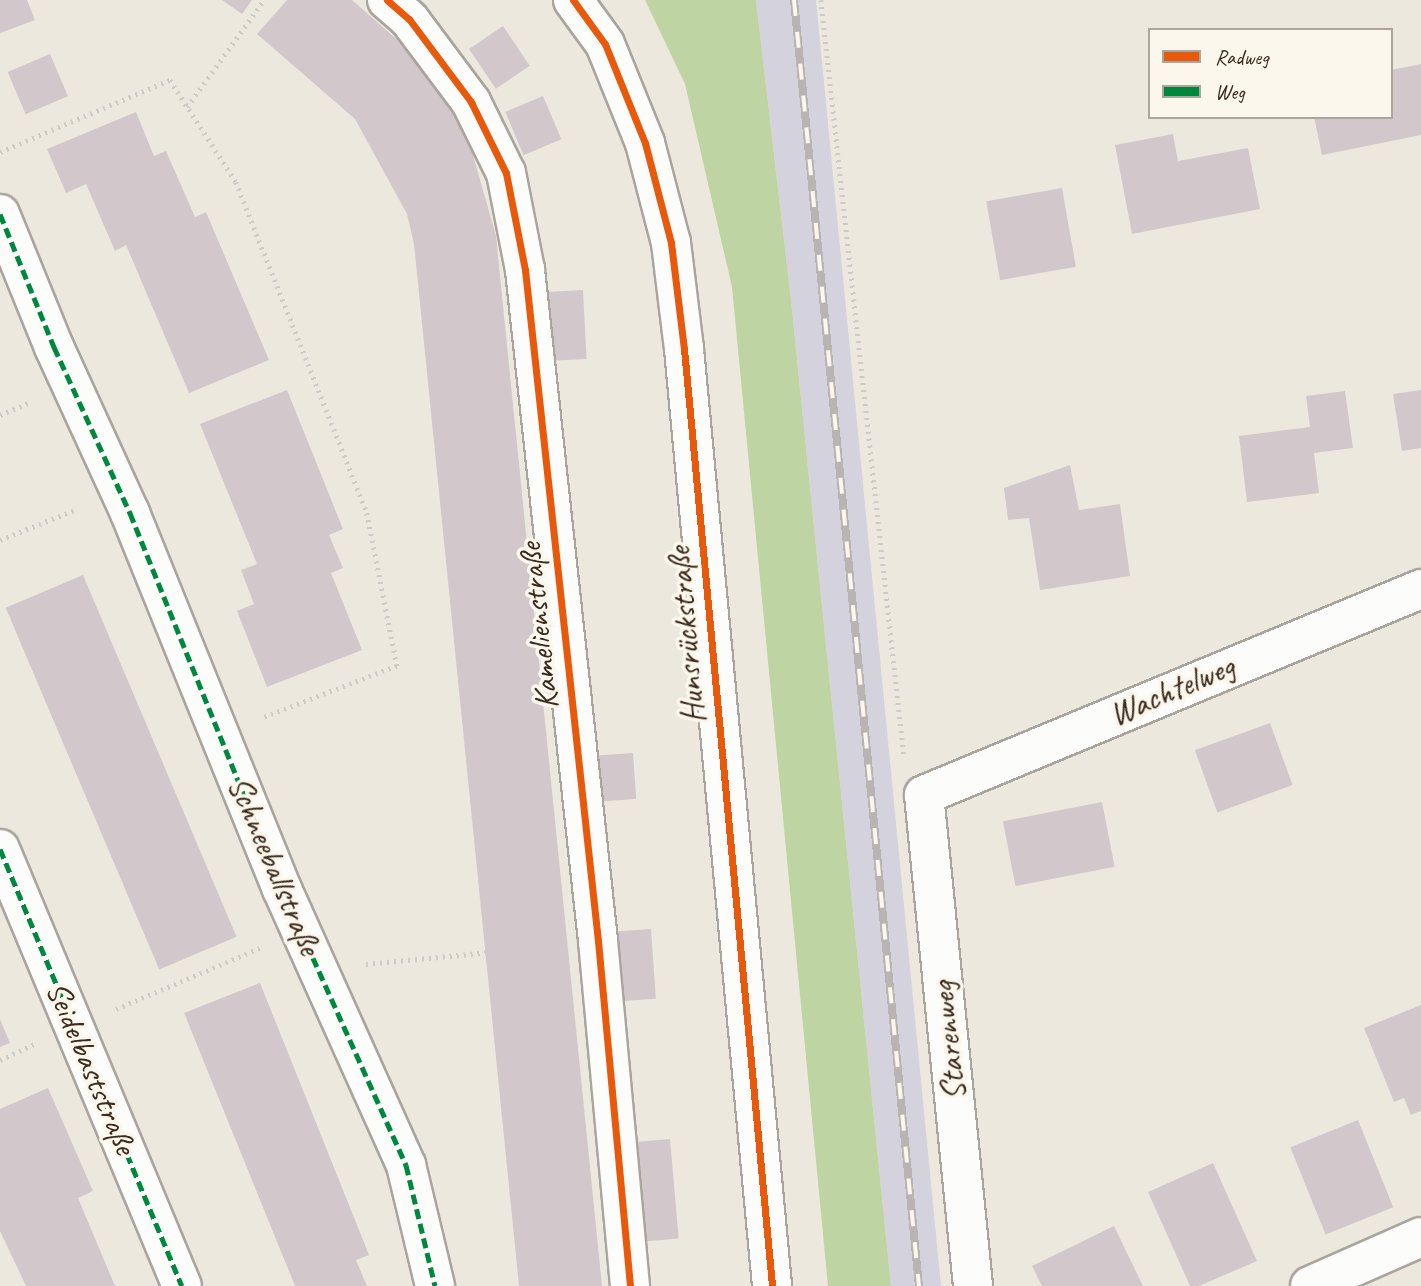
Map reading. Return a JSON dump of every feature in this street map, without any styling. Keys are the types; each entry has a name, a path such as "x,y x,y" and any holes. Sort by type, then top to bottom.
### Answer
{"street":[{"name":"Kamelienstraße","path":"387,0 409,19 471,102 506,173 525,270 598,941 630,1286"},
{"name":"Hunsrückstraße","path":"573,0 605,44 645,143 671,243 684,349 772,1286"},
{"name":"Schneeballstraße","path":"0,214 54,347 120,491 300,930 406,1165 435,1286"},
{"name":"Wachtelweg","path":"925,795 1421,589"},
{"name":"Starenweg","path":"925,795 973,1286"},
{"name":"Seidelbaststraße","path":"0,849 182,1286"},
{"path":"1310,1286 1421,1237"}],"path":[{"path":"187,107 264,0"},
{"path":"821,0 906,777 925,795"},
{"path":"0,152 170,80 236,182 367,513 397,666 218,735"},
{"path":"0,540 120,491"},
{"path":"0,1060 300,930"},
{"path":"318,969 598,941"}],"shaded area":[{"path":"756,0 816,0 941,1286 891,1286 791,300"}],"green space":[{"path":"645,0 756,0 791,300 891,1286 828,1286 732,287 685,84"}],"building":[{"path":"0,0 27,0 35,20 0,33"},
{"path":"222,0 252,0 242,14"},
{"path":"287,0 352,0 426,65 469,141 496,236 602,1286 519,1286 414,244 407,214 355,119 257,34"},
{"path":"503,26 530,66 496,89 469,49"},
{"path":"50,54 68,96 26,114 8,72"},
{"path":"1421,64 1421,135 1322,155 1314,119 1393,119 1393,70"},
{"path":"543,96 561,139 524,155 505,112"},
{"path":"136,112 154,156 166,151 195,217 206,212 269,360 189,393 126,245 115,251 86,184 66,193 47,149"},
{"path":"1173,134 1178,161 1248,148 1260,209 1132,234 1115,145"},
{"path":"1062,188 1076,267 1000,280 986,201"},
{"path":"583,290 587,359 546,361 542,292"},
{"path":"287,390 343,529 329,535 343,568 331,573 362,650 267,687 237,611 254,604 241,570 257,564 200,424"},
{"path":"1421,390 1421,448 1402,451 1393,394"},
{"path":"1345,391 1353,448 1314,453 1319,493 1247,502 1239,436 1310,427 1306,396"},
{"path":"1070,465 1079,510 1120,504 1130,576 1040,590 1029,518 1008,520 1004,488"},
{"path":"83,575 237,937 159,970 6,608"},
{"path":"1270,723 1293,785 1217,812 1195,750"},
{"path":"633,753 636,799 596,802 593,756"},
{"path":"1102,802 1115,867 1015,886 1003,821"},
{"path":"651,929 656,999 616,1002 611,932"},
{"path":"260,983 369,1255 356,1260 367,1286 295,1286 184,1013"},
{"path":"1421,1005 1421,1111 1411,1115 1404,1098 1394,1102 1364,1028"},
{"path":"0,1019 10,1043 0,1047"},
{"path":"48,1088 93,1191 78,1198 115,1286 26,1286 0,1231 0,1109"},
{"path":"1358,1120 1393,1207 1326,1235 1290,1147"},
{"path":"670,1139 679,1239 639,1242 630,1142"},
{"path":"1213,1163 1257,1261 1199,1286 1190,1286 1148,1192"},
{"path":"1114,1226 1143,1286 1042,1286 1032,1266"}],"railway":[{"path":"794,0 919,1286"}],"marked path":[{"path":"0,214 54,347 130,513 282,889 406,1165 435,1286"},
{"path":"0,849 182,1286"}],"cycle path":[{"path":"387,0 409,19 471,102 506,173 525,270 598,941 630,1286"},
{"path":"573,0 605,44 645,143 671,243 684,349 772,1286"}]}
